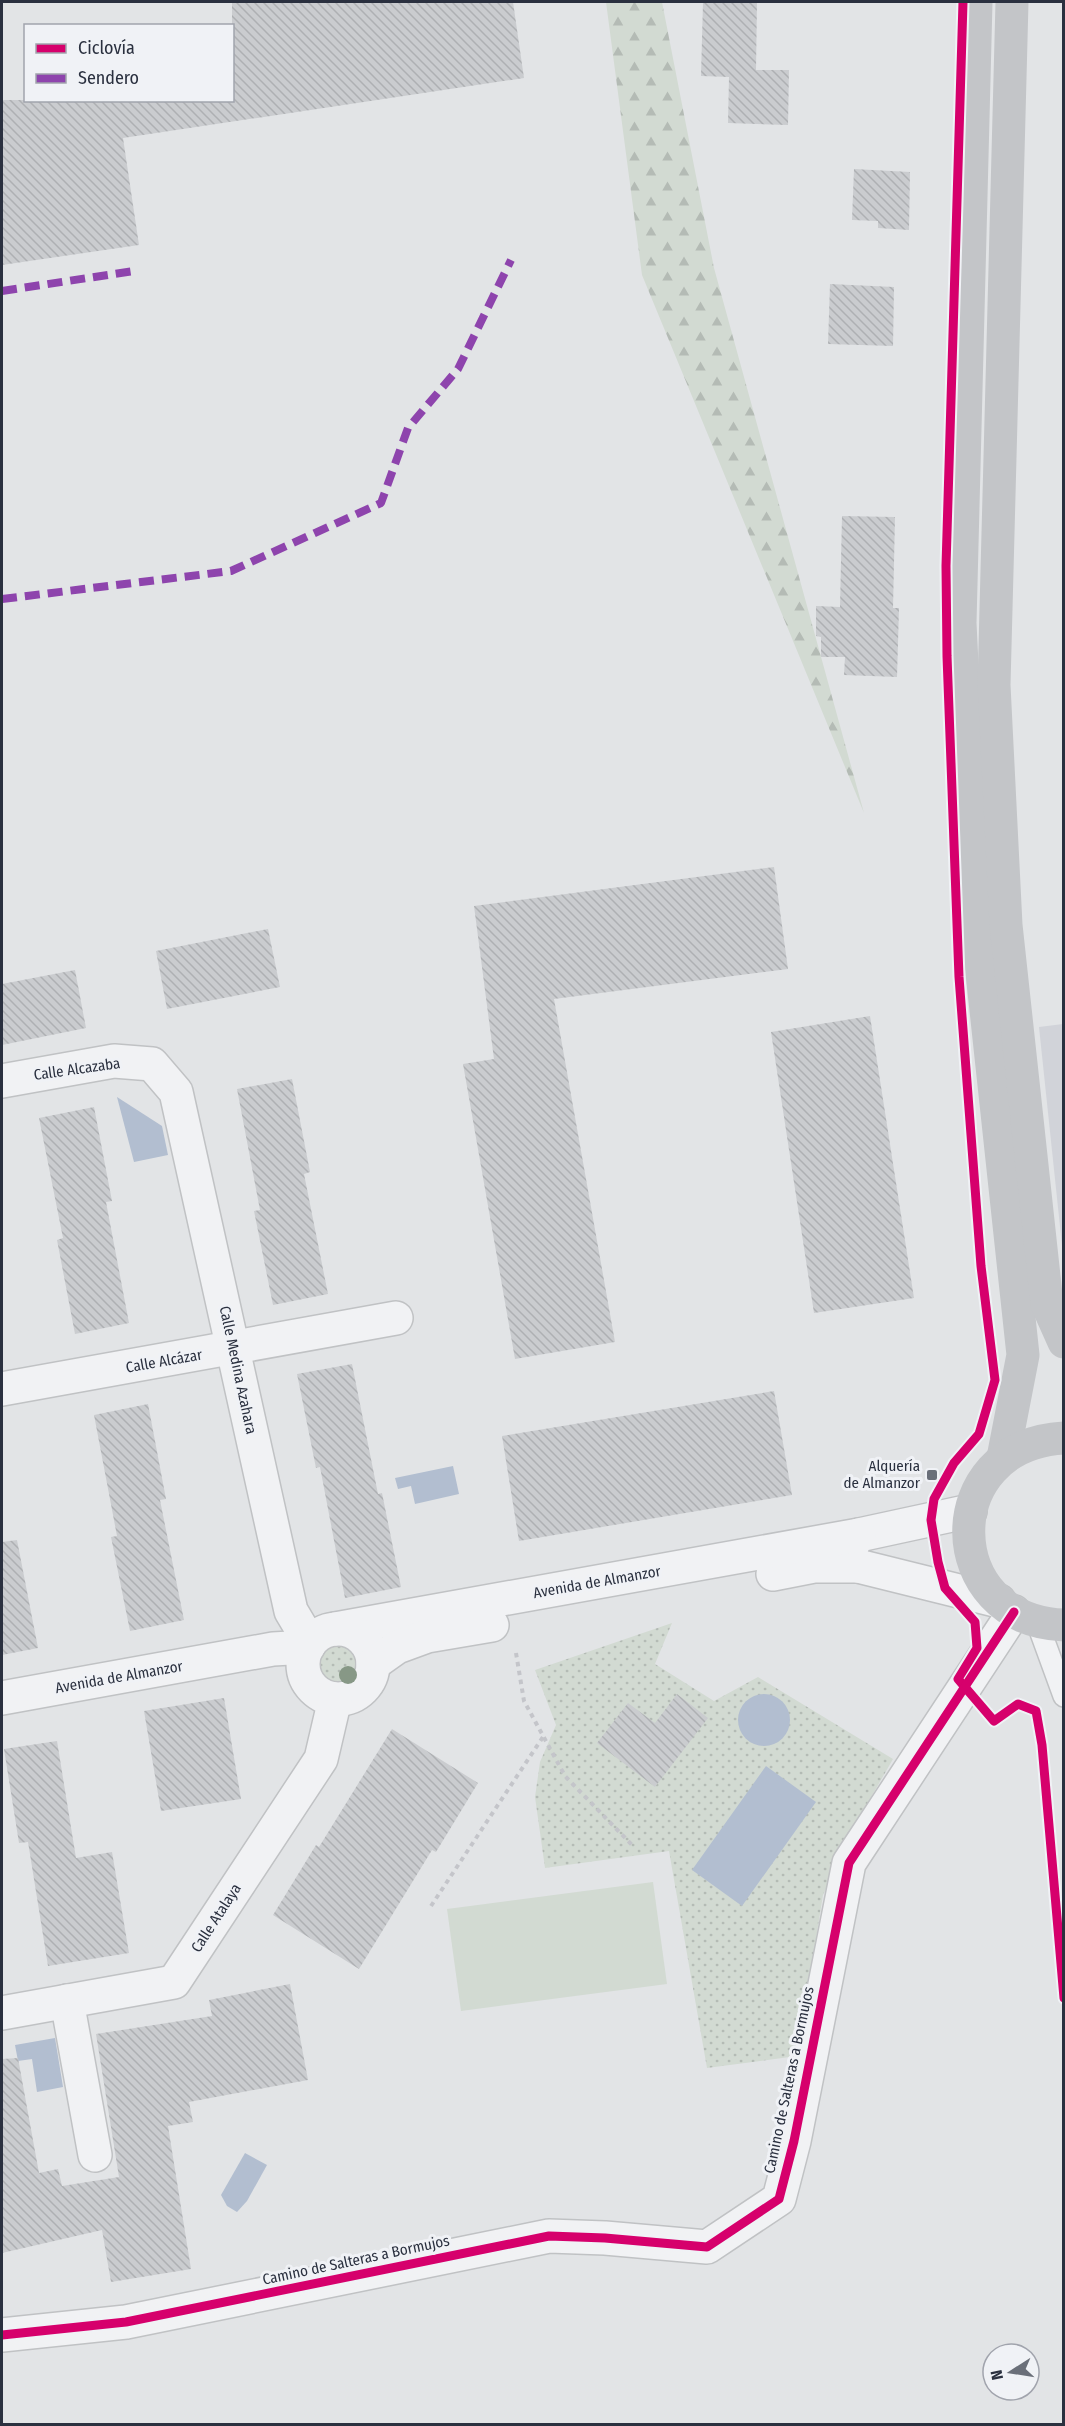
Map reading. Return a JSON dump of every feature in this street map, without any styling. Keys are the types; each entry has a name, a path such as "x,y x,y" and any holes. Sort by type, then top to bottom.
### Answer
{"main road":[{"path":"976,2 960,623 973,889 1023,1355 1003,1458"},
{"path":"1012,2 994,685 1008,937 1047,1304 1064,1342"},
{"path":"1038,1621 983,1582 972,1560 968,1536 970,1511 977,1492 988,1473 1003,1458 1022,1446 1045,1439 1064,1438"}],"street":[{"name":"Calle Alcazaba","path":"2,1081 114,1061 152,1064 176,1092"},
{"name":"Calle Medina Azahara","path":"176,1092 291,1611 318,1640"},
{"name":"Calle Alcázar","path":"2,1389 396,1318"},
{"name":"Avenida de Almanzor","path":"373,1664 397,1647 427,1636 814,1566 970,1511"},
{"name":"Avenida de Almanzor","path":"2,1698 318,1640 858,1551 1038,1621"},
{"name":"Camino de Salteras a Bormujos","path":"2,2335 126,2322 549,2236 605,2238 707,2247 779,2199 794,2141 849,1863 1038,1621"},
{"path":"347,1630 366,1642 373,1664 371,1675 357,1694 335,1699 323,1696 314,1690 307,1680 303,1658 318,1640 347,1630"},
{"name":"Calle Atalaya","path":"2,2013 174,1982 321,1759 335,1699"},
{"path":"67,2001 95,2155"}],"lane":[{"path":"1038,1621 1064,1696"}],"path":[{"path":"511,1621 524,1701 543,1737 565,1776 632,1845"},
{"path":"431,1906 543,1737"}],"shaded area":[{"path":"1064,1024 1063,1255 1039,1027"}],"green space":[{"path":"606,2 662,2 714,268 864,813 642,275"},
{"path":"672,1623 655,1664 714,1701 758,1677 893,1759 862,1813 823,1895 797,2056 707,2068 669,1851 545,1868 535,1797 540,1762 556,1725 535,1670"},
{"path":"323,1641 355,1642 360,1648 364,1656 364,1667 361,1678 354,1685 344,1689 334,1688 324,1685 317,1678 312,1669 313,1658"},
{"path":"653,1882 667,1984 461,2011 447,1909"}],"water":[{"path":"117,1097 162,1126 168,1155 134,1162"},
{"path":"453,1466 459,1494 415,1504 411,1486 398,1489 395,1478"},
{"path":"764,1694 774,1696 782,1702 788,1710 790,1720 788,1730 782,1738 774,1744 764,1746 754,1744 746,1738 740,1730 738,1720 740,1710 746,1702 754,1696"},
{"path":"766,1766 816,1802 742,1906 692,1870"},
{"path":"55,2038 63,2087 37,2092 32,2059 18,2061 15,2045"},
{"path":"245,2153 267,2165 247,2201 237,2212 227,2206 221,2195"}],"building":[{"path":"232,2 513,2 524,78 123,138 139,245 2,265 2,100 24,100 24,102 234,102 234,24 232,24"},
{"path":"703,2 757,2 756,70 789,70 788,125 728,123 729,77 701,76"},
{"path":"854,169 910,172 909,230 878,228 878,221 852,220"},
{"path":"830,284 894,287 893,346 828,344"},
{"path":"842,516 895,517 893,608 899,608 897,677 844,675 845,657 821,657 821,637 816,636 816,606 840,607"},
{"path":"774,867 788,969 554,999 615,1342 515,1359 463,1064 494,1059 474,906"},
{"path":"268,929 280,987 167,1009 156,951"},
{"path":"75,970 86,1028 2,1045 2,984"},
{"path":"870,1016 914,1298 814,1313 771,1032"},
{"path":"292,1079 310,1172 304,1174 328,1294 273,1305 254,1211 260,1210 237,1089"},
{"path":"94,1107 112,1201 106,1202 129,1323 75,1334 57,1240 63,1238 39,1118"},
{"path":"352,1364 378,1494 382,1493 401,1587 345,1598 320,1467 316,1468 297,1374"},
{"path":"774,1391 792,1495 519,1541 502,1436"},
{"path":"148,1404 166,1499 160,1500 184,1620 130,1631 111,1537 117,1536 94,1415"},
{"path":"17,1540 38,1648 2,1655 2,1542"},
{"path":"677,1694 708,1718 655,1787 597,1743 628,1703 655,1723"},
{"path":"224,1698 241,1799 161,1811 144,1711"},
{"path":"392,1729 478,1783 436,1852 432,1850 359,1969 273,1915 316,1845 319,1847"},
{"path":"57,1741 76,1858 112,1852 129,1953 48,1966 28,1842 19,1843 4,1749"},
{"path":"290,1984 308,2080 189,2102 193,2122 168,2126 191,2269 111,2282 102,2230 2,2253 2,2059 18,2058 39,2173 58,2169 62,2186 119,2177 96,2034 212,2016 209,2000"}],"marked path":[{"path":"2,599 231,571 381,503 408,428 458,369 511,260"},
{"path":"2,291 134,271"}],"cycle path":[{"path":"963,2 946,566 947,656 959,977 981,1266 995,1380 979,1434 954,1463 934,1499 931,1520 945,1588 975,1622 977,1648 958,1679 994,1721 1018,1704 1036,1711 1042,1745 1064,1998"},
{"path":"2,2335 126,2322 549,2236 605,2238 707,2247 779,2199 794,2141 849,1863 1014,1612"}],"place":[{"name":"Alquería de Almanzor","path":"932,1475"}]}
